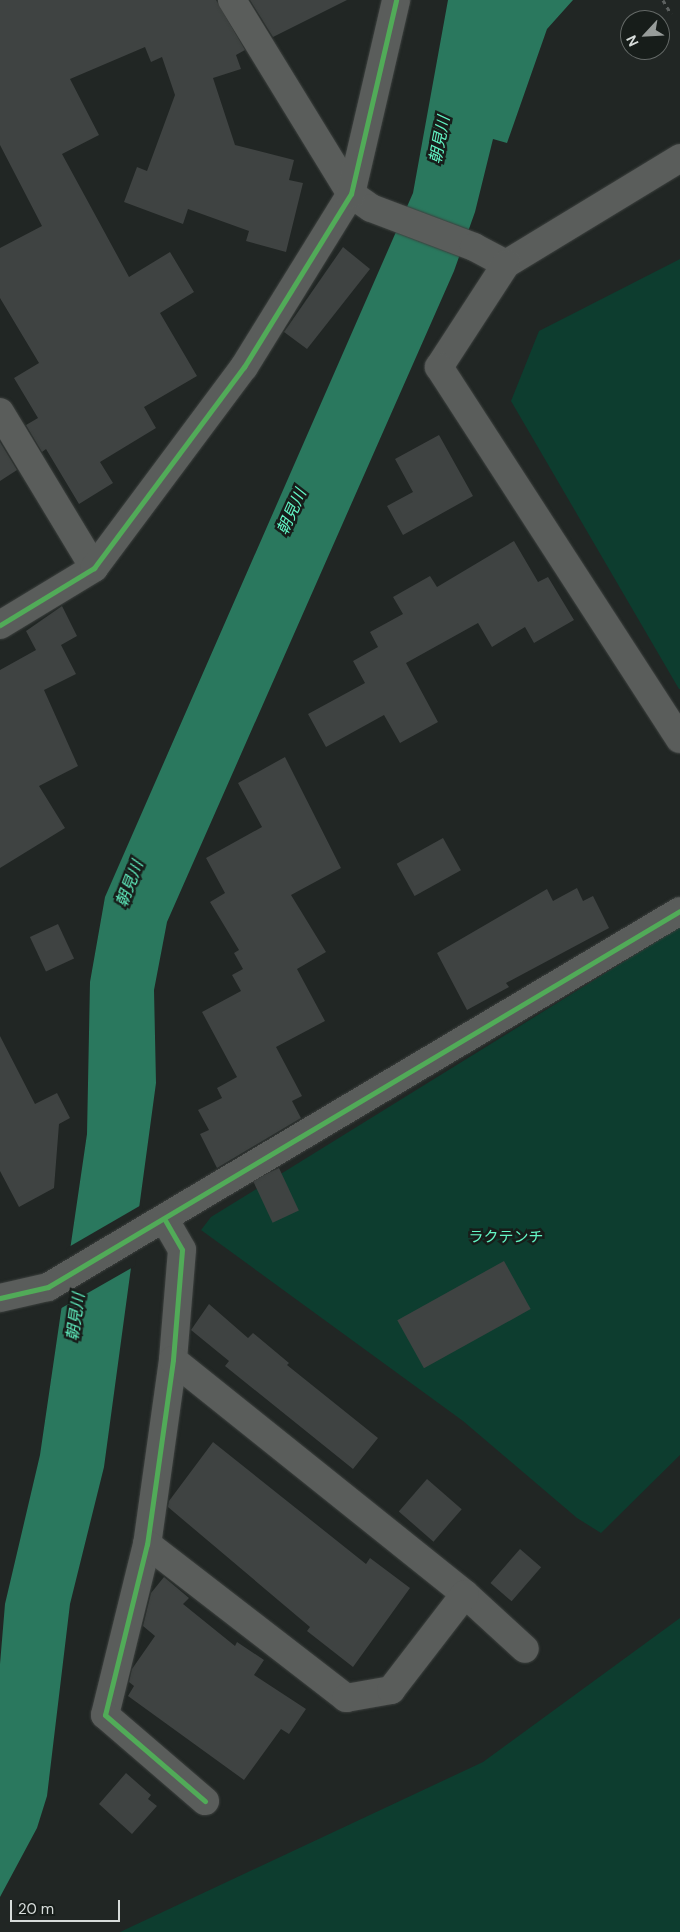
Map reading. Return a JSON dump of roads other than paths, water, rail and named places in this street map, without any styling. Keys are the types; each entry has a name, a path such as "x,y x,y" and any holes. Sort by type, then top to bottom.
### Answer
{"street":[{"path":"232,0 356,198 474,247 506,264"},
{"path":"0,625 94,568 244,367 356,198 396,0"},
{"path":"680,158 506,264 439,367 680,739"},
{"path":"0,412 94,568"},
{"path":"0,1298 48,1287 165,1220 680,911"},
{"path":"165,1220 182,1250 173,1360 147,1544 105,1715 205,1801"},
{"path":"173,1360 464,1594 525,1649"},
{"path":"147,1544 346,1698 391,1690 464,1594"}],"water":[{"name":"朝見川","path":"448,0 573,0 547,29 507,143 493,139 475,212 454,271 167,922 154,990 156,1083 104,1467 70,1604 47,1796 37,1828 0,1897 0,1664 5,1604 40,1455 87,1134 90,982 105,897 413,193"}],"park label":[{"name":"ラクテンチ","path":"506,1238"}]}
